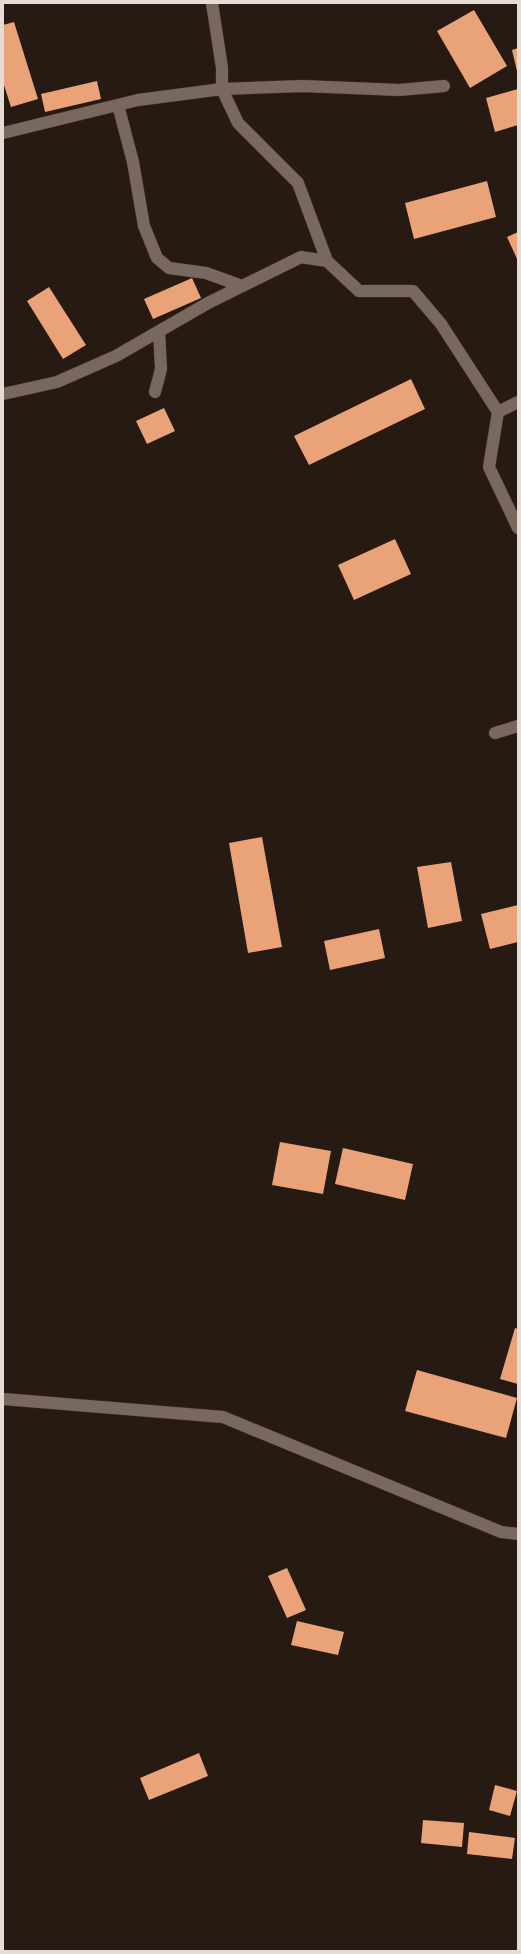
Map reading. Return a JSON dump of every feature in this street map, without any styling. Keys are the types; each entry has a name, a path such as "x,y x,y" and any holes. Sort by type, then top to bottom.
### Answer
{"street":[{"path":"212,3 222,68 222,89 238,123 298,183 327,261 359,292 413,291 441,324 498,412 489,467 518,528"},
{"path":"3,133 138,100 222,89 303,86 399,90 444,86"},
{"path":"118,105 133,162 144,226 157,258 169,268 206,273 242,286"},
{"path":"3,394 57,382 116,356 242,286 301,257 327,261"},
{"path":"154,392 161,369 159,331"},
{"path":"498,412 518,402"},
{"path":"495,733 518,726"},
{"path":"3,1399 223,1417 501,1532 518,1534"}],"building":[{"path":"474,10 507,66 470,88 437,31"},
{"path":"14,22 38,99 11,107 3,82 3,25"},
{"path":"518,48 518,71 517,71 512,50"},
{"path":"97,81 101,99 45,112 41,94"},
{"path":"518,89 518,125 495,132 486,98"},
{"path":"487,181 496,217 414,239 405,203"},
{"path":"518,232 518,261 507,237"},
{"path":"192,278 201,298 153,319 144,299"},
{"path":"49,287 86,345 63,359 27,301"},
{"path":"411,379 425,409 309,465 294,436"},
{"path":"164,408 175,431 147,444 136,421"},
{"path":"395,539 411,574 354,600 338,565"},
{"path":"262,837 282,947 248,953 229,843"},
{"path":"451,862 462,921 428,928 417,867"},
{"path":"518,905 518,942 490,949 481,914"},
{"path":"379,929 385,958 330,970 324,941"},
{"path":"280,1142 331,1151 323,1194 272,1185"},
{"path":"343,1148 413,1164 405,1200 335,1184"},
{"path":"515,1328 518,1329 518,1384 500,1379"},
{"path":"417,1370 517,1398 506,1438 405,1411"},
{"path":"287,1568 306,1610 287,1618 268,1576"},
{"path":"297,1621 344,1632 338,1655 291,1645"},
{"path":"199,1753 208,1776 149,1800 140,1778"},
{"path":"495,1785 517,1791 510,1816 489,1810"},
{"path":"423,1820 464,1823 462,1847 421,1843"},
{"path":"469,1832 515,1838 512,1859 467,1854"}]}
